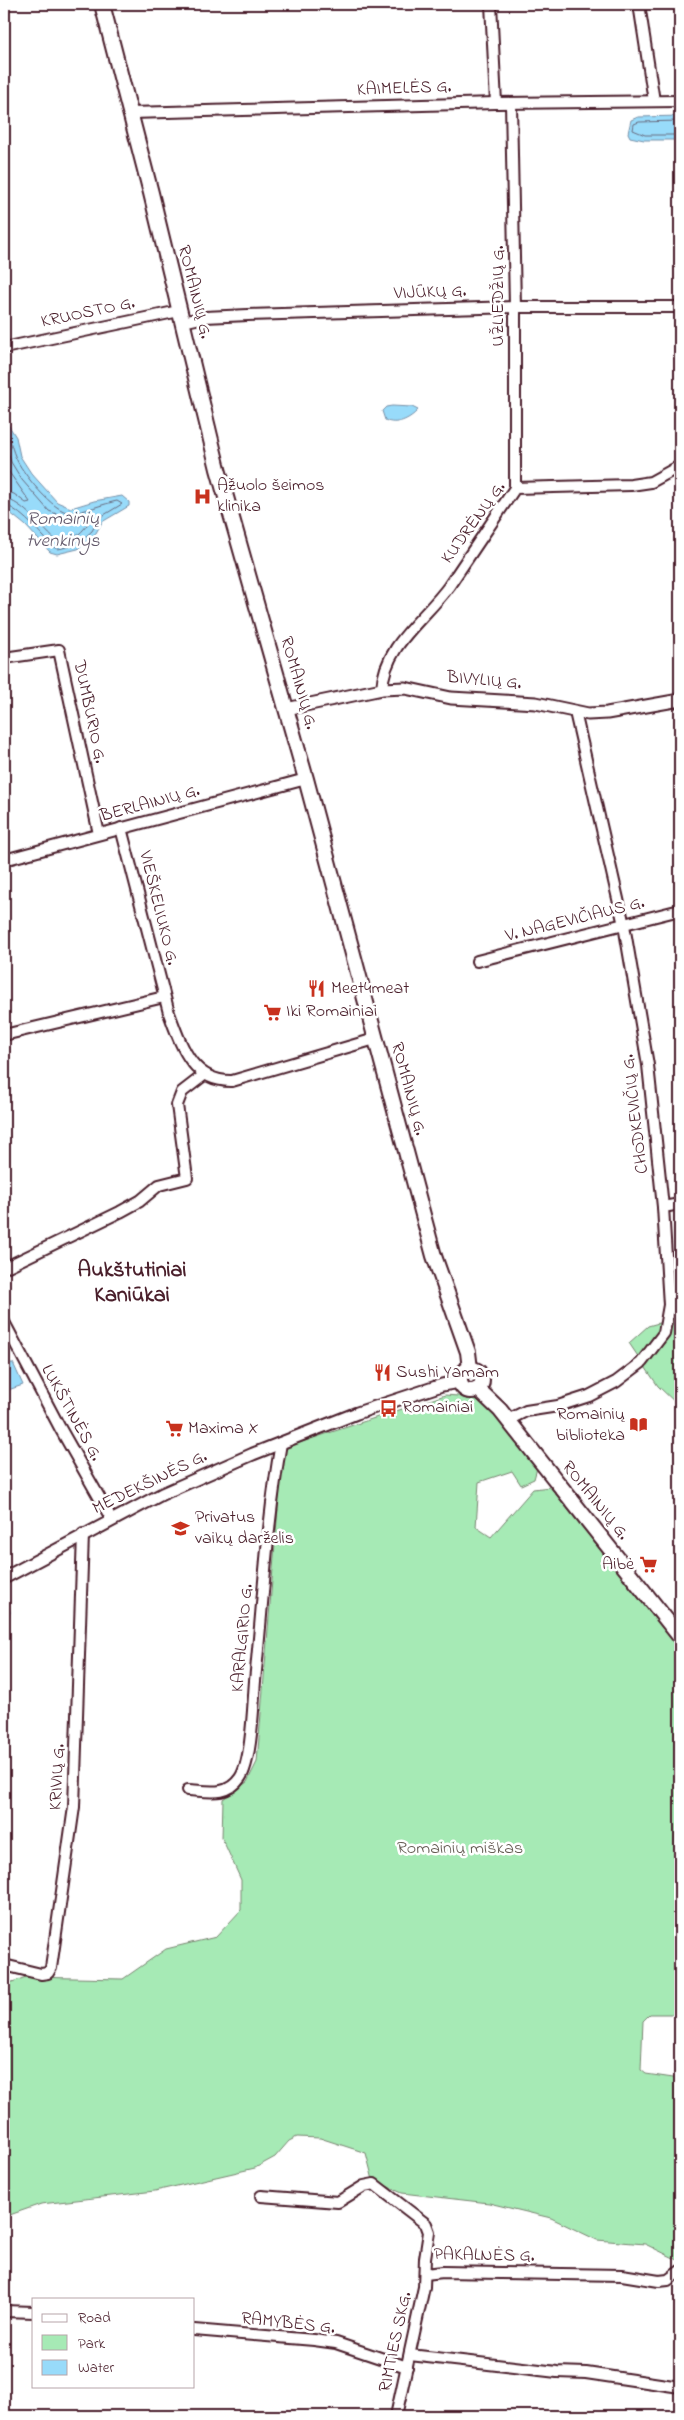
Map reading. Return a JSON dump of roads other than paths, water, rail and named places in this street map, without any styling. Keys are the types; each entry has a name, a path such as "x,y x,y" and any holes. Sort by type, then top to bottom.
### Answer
{"main road":[{"name":"ROMAINIŲ G.","path":"102,4 218,468 306,779 434,1256 468,1352 470,1369"},
{"path":"470,1369 480,1375 482,1382 478,1389 467,1391 459,1382 460,1375 470,1369"},
{"name":"ROMAINIŲ G.","path":"478,1389 508,1420 680,1637"}],"street":[{"path":"491,4 496,103"},
{"path":"639,4 654,101"},
{"name":"KAIMELĖS G.","path":"130,113 496,103 680,101"},
{"name":"UŽLIEDŽIŲ G.","path":"511,103 516,307 515,488"},
{"name":"VIJŪKŲ G.","path":"180,316 205,317 516,307 680,307"},
{"name":"KRUOSTO G.","path":"4,348 180,316"},
{"name":"KUDRĖNŲ G.","path":"382,689 383,678 402,639 447,587 515,488 631,486 651,482 680,466"},
{"name":"DUMBURIO G.","path":"4,658 59,650 99,834"},
{"name":"BIVYLIŲ G.","path":"286,709 382,689 405,688 474,700 536,703 575,712 597,714 680,700"},
{"name":"CHODKEVIČIŲ G.","path":"508,1420 526,1411 558,1406 589,1396 607,1388 640,1363 664,1333 670,1291 648,1065 624,925 575,712"},
{"name":"BERLAINIŲ G.","path":"4,860 306,779"},
{"name":"VIEŠKELIUKO G.","path":"121,828 164,997 179,1038 196,1068 204,1075"},
{"name":"V. NAGEVIČIAUS G.","path":"477,961 680,910"},
{"path":"4,1035 164,997"},
{"path":"4,1268 120,1212 140,1201 159,1185 187,1178 177,1105 182,1092 204,1075 218,1081 232,1080 375,1039"},
{"path":"663,1207 680,1204"},
{"name":"LUKŠTINĖS G.","path":"4,1322 51,1412 112,1520"},
{"name":"MEDEKŠINĖS G.","path":"4,1578 83,1534 162,1494 280,1443 357,1413 442,1384 459,1382"},
{"name":"KARALGIRIO G.","path":"188,1790 223,1792 231,1788 244,1770 252,1724 272,1504 280,1443"},
{"name":"KRIVIŲ G.","path":"4,1965 41,1974 48,1973 51,1968 74,1806 83,1534"},
{"name":"PAKALNĖS G.","path":"261,2196 338,2202 364,2186 374,2184 426,2224 429,2232 425,2258 426,2274 443,2272 622,2275 659,2281 668,2280 680,2271"},
{"name":"RIMTIES SKG.","path":"396,2416 426,2274"},
{"path":"4,2311 32,2312"},
{"name":"RAMYBĖS G.","path":"195,2330 314,2340 336,2344 406,2367"},
{"path":"410,2355 557,2372 586,2373 680,2387"}],"water":[{"path":"680,116 680,140 644,140 630,137 628,133 631,120 638,117"},
{"path":"386,407 412,407 418,410 403,421 389,422 385,420 382,411"},
{"name":"Romainių tvenkinys","path":"4,418 16,437 20,456 31,473 57,502 71,508 94,501 122,496 129,502 129,506 102,522 96,533 78,549 57,554 50,552 25,525 4,508"},
{"path":"13,1363 23,1385 8,1390 4,1389 4,1366"},
{"path":"4,1601 7,1602 10,1612 4,1634"}],"place":[{"name":"Ąžuolo šeimos klinika","path":"203,496"},
{"name":"Meet4meat","path":"317,989"},
{"name":"Iki Romainiai","path":"272,1012"},
{"name":"Sushi Yamam","path":"382,1373"},
{"name":"Romainiai","path":"388,1408"},
{"name":"Romainių biblioteka","path":"639,1425"},
{"name":"Maxima X","path":"174,1429"},
{"name":"Privatus vaikų darželis","path":"181,1528"},
{"name":"Aibė","path":"648,1565"}],"district":[{"name":"Aukštutiniai Kaniūkai","path":"132,1284"}],"park label":[{"name":"Romainių miškas","path":"460,1849"}]}
